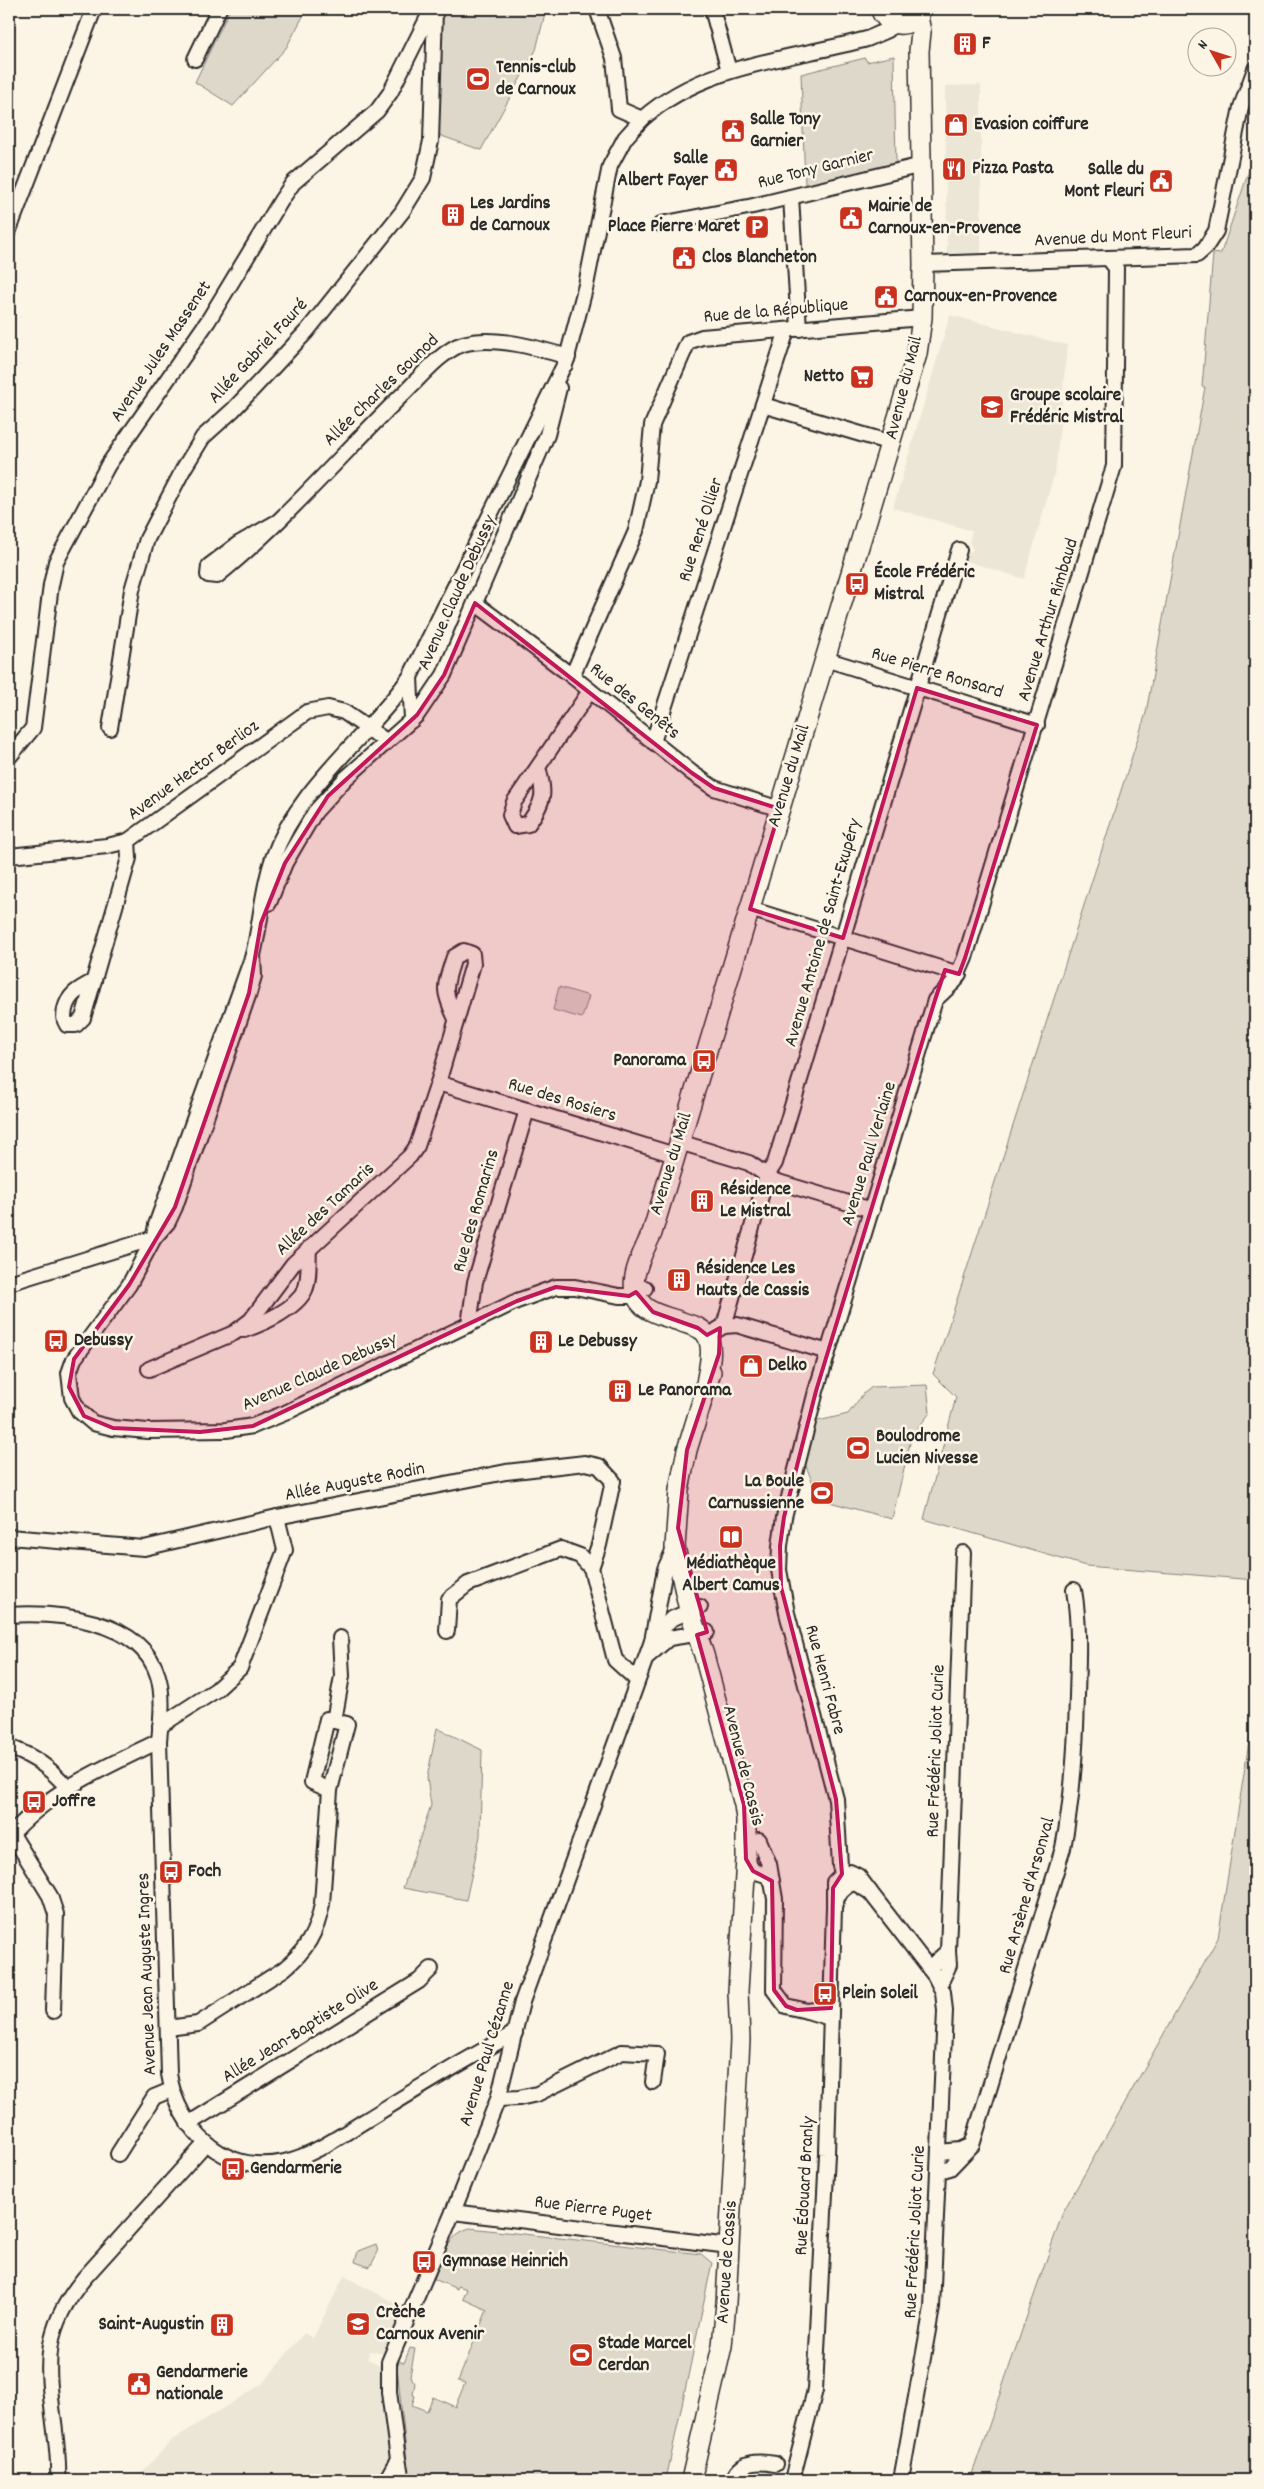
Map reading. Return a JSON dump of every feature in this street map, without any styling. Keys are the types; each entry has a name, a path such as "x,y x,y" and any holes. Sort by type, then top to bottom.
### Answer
{"main road":[{"path":"889,18 906,24 920,12"},
{"name":"Avenue du Mail","path":"641,1290 634,1278 652,1233 917,354 922,318 924,264 918,51 920,12"},
{"path":"889,18 918,51"},
{"path":"641,1290 641,1302 653,1312 698,1328 715,1330"},
{"name":"Avenue de Cassis","path":"715,1330 720,1338 719,1354 706,1384 687,1450 679,1490 678,1528 675,1547 757,1812 759,1840 758,1871 749,1990 740,2040"},
{"name":"Avenue de Cassis","path":"678,1528 695,1609"},
{"name":"Avenue de Cassis","path":"691,2480 722,2346 740,2040 738,1991 758,1871 744,1805 702,1634"}],"street":[{"path":"9,230 94,9"},
{"path":"195,60 219,9"},
{"name":"Allée Gabriel Fauré","path":"110,728 132,590 148,539 184,468 203,437 233,410 307,331 402,212 423,178 431,142 434,9"},
{"name":"Avenue Jules Massenet","path":"9,758 33,728 51,585 56,562 108,465 208,322 293,183 377,111 390,92 434,9"},
{"path":"596,9 614,58 619,110 642,118"},
{"path":"712,9 729,71"},
{"name":"Avenue Claude Debussy","path":"261,923 285,863 310,819 328,796 386,741 412,720 444,675 548,432 586,285 610,166 624,138 642,118 670,96 689,86 729,71 867,39 889,18"},
{"name":"Avenue du Mont Fleuri","path":"924,264 1116,262 1197,255 1209,244 1216,231 1241,107 1255,69"},
{"name":"Rue Tony Garnier","path":"661,224 791,197 922,165"},
{"path":"791,197 793,329"},
{"name":"Avenue Arthur Rimbaud","path":"960,974 1114,466 1116,262"},
{"name":"Rue de la République","path":"572,676 636,530 647,481 652,425 684,347 694,338 922,318"},
{"name":"Rue René Ollier","path":"653,742 762,405 793,329"},
{"name":"Allée Charles Gounod","path":"275,523 238,544 209,566 208,575 217,576 253,547 366,431 453,347 479,341 527,346 568,356"},
{"name":"Avenue Claude Debussy","path":"568,356 410,677 394,701 310,792 291,822 274,857 267,878 261,923 253,955 156,1225 154,1238 129,1285 74,1359 69,1373 72,1398 79,1411 93,1423 113,1428 200,1432 252,1426 338,1388 517,1301 556,1287 575,1287 619,1296 628,1296 641,1290"},
{"path":"762,405 891,443"},
{"path":"533,430 542,424 547,428 548,432"},
{"name":"Avenue Antoine de Saint-Exupéry","path":"715,1330 761,1179 775,1163 959,550"},
{"name":"Rue des Genêts","path":"474,603 572,676 692,773 714,788 780,809"},
{"name":"Rue Pierre Ronsard","path":"826,660 1037,725"},
{"path":"410,677 412,720"},
{"path":"538,767 590,691"},
{"name":"Avenue Hector Berlioz","path":"9,856 107,846 128,840 307,712 328,708 344,712 386,741"},
{"path":"94,981 129,858 128,840"},
{"path":"750,909 960,974"},
{"path":"935,1000 945,970"},
{"name":"Avenue Paul Verlaine","path":"790,1496 816,1391 935,1000 960,974"},
{"name":"Allée des Tamaris","path":"149,1369 234,1333 252,1320 293,1264 410,1156 417,1146 438,1083 456,1019"},
{"name":"Rue des Rosiers","path":"438,1083 527,1110 677,1148 750,1163 761,1179 872,1210"},
{"name":"Rue des Romarins","path":"469,1325 475,1282 527,1110"},
{"path":"9,1283 154,1238"},
{"path":"234,1333 266,1323 290,1306 305,1291 309,1248"},
{"path":"715,1330 737,1324 828,1352"},
{"name":"Allée Auguste Rodin","path":"9,1537 144,1548 277,1517 506,1472 585,1463 599,1466 613,1481 591,1568"},
{"name":"Rue Henri Fabre","path":"790,1496 780,1546 781,1587 836,1799 844,1879"},
{"path":"160,1726 216,1690 240,1668 285,1550 277,1517"},
{"name":"Avenue Paul Cézanne","path":"402,2480 389,2392 389,2362 454,2212 498,2099 524,1997 652,1641 665,1569 675,1547"},
{"path":"447,1631 449,1599 468,1584 561,1549 580,1556 591,1568 615,1660 637,1680"},
{"name":"Rue Frédéric Joliot Curie","path":"940,1984 950,1965 948,1951 963,1553"},
{"name":"Rue Arsène d'Arsonval","path":"939,2171 950,2168 958,2163 972,2145 1061,1857 1071,1812 1076,1735 1079,1623 1074,1590"},
{"name":"Avenue Paul Cézanne","path":"652,1641 671,1619 695,1609"},
{"name":"Avenue Jean Auguste Ingres","path":"9,1615 45,1615 79,1619 108,1627 129,1639 151,1661 158,1675 161,1693 159,1741 169,2074 171,2090 188,2124 205,2144 222,2154 248,2162 266,2164 304,2156 458,2064 515,2033"},
{"name":"Avenue Paul Cézanne","path":"644,1660 669,1638 702,1634"},
{"path":"334,1721 342,1676 340,1638"},
{"path":"168,2028 198,2024 284,1969 306,1949 316,1930 322,1904 330,1790 347,1724 327,1719 312,1782 330,1790"},
{"path":"53,2011 56,1914 50,1896 10,1835 68,1788 159,1741"},
{"path":"9,1747 32,1756 52,1771 68,1788"},
{"path":"758,1871 775,1899 774,1990 786,2006 808,2011 831,2013"},
{"path":"844,1879 850,1872 858,1876 929,1968 948,1951"},
{"name":"Rue Édouard Branly","path":"733,2480 735,2473 750,2463 774,2464 794,2473 815,2390 827,2154 834,1882 844,1879"},
{"name":"Allée Jean-Baptiste Olive","path":"188,2124 419,1981 431,1968"},
{"name":"Rue Frédéric Joliot Curie","path":"901,2480 932,2308 945,2011 940,1984 929,1968"},
{"path":"498,2099 519,2098 537,2094 622,2052 657,2054 653,2082"},
{"path":"118,2154 169,2074"},
{"path":"154,2097 171,2090"},
{"path":"58,2480 48,2359 51,2336 59,2315 71,2294 85,2277 205,2144"},
{"path":"939,2152 961,2150 972,2145"},
{"name":"Rue Pierre Puget","path":"454,2212 729,2246"},
{"path":"386,2480 398,2459"}],"highlighted area":[{"path":"475,603 692,773 714,788 780,809 750,909 843,938 917,688 1037,725 965,958 959,974 945,970 935,1000 816,1391 784,1517 780,1546 781,1587 836,1799 842,1874 833,1888 831,2008 797,2010 786,2006 774,1990 772,1881 753,1871 746,1859 744,1805 697,1635 707,1632 678,1528 687,1450 719,1354 720,1328 707,1335 698,1328 653,1312 636,1292 629,1296 556,1287 517,1301 253,1426 200,1432 113,1428 84,1416 69,1387 74,1359 129,1285 175,1207 249,993 261,923 285,863 328,796 417,715 444,675"}],"shaded area":[{"path":"230,9 307,9 286,48 233,106 195,82"},
{"name":"Tennis-club de Carnoux","path":"444,9 546,9 536,50 481,150 436,134 437,64"},
{"path":"894,56 896,165 805,185 801,74 865,58 867,62"},
{"path":"981,85 981,256 947,255 945,86"},
{"path":"1255,153 1255,1580 1086,1566 924,1519 956,1397 933,1374 1146,713 1205,387 1202,387 1213,254 1221,253"},
{"name":"Groupe scolaire Frédéric Mistral","path":"950,315 1067,345 1056,468 1024,579 963,560 964,555 973,550 969,542 972,531 893,508"},
{"path":"559,987 589,996 582,1018 553,1010"},
{"name":"Boulodrome Lucien Nivesse","path":"927,1385 930,1413 912,1435 892,1519 826,1501 812,1501 814,1486 804,1461 814,1422 848,1414 863,1394 872,1387"},
{"path":"1255,1704 1255,2480 970,2480 1063,2212 1218,1938"},
{"path":"437,1728 482,1750 480,1836 466,1900 403,1888 431,1805 427,1778"},
{"name":"Stade Marcel Cerdan","path":"470,2228 701,2254 712,2263 666,2480 409,2480 397,2367 399,2361 404,2363 410,2348 415,2349 410,2376 415,2383 413,2395 415,2396 412,2405 427,2411 433,2397 455,2407 465,2383 458,2381 487,2310 463,2299 467,2289 458,2286 457,2289 434,2279 446,2248 462,2231"},
{"path":"376,2244 378,2252 370,2267 355,2262 358,2251"},
{"path":"344,2276 403,2307 384,2354 370,2351 367,2359 397,2372 409,2480 135,2480 172,2440 262,2384 304,2333 313,2338"}],"waterway":[{"path":"1234,2475 1242,2480"}],"place":[{"name":"F","path":"965,44"},
{"name":"Tennis-club de Carnoux","path":"478,79"},
{"name":"Evasion coiffure","path":"956,125"},
{"name":"Salle Tony Garnier","path":"733,131"},
{"name":"Pizza Pasta","path":"954,169"},
{"name":"Salle Albert Fayer","path":"726,170"},
{"name":"Salle du Mont Fleuri","path":"1161,181"},
{"name":"Les Jardins de Carnoux","path":"453,215"},
{"name":"Mairie de Carnoux-en-Provence","path":"851,218"},
{"name":"Place Pierre Maret","path":"757,227"},
{"name":"Clos Blancheton","path":"684,258"},
{"name":"Carnoux-en-Provence","path":"886,297"},
{"name":"Netto","path":"862,377"},
{"name":"Groupe scolaire Frédéric Mistral","path":"992,407"},
{"name":"École Frédéric Mistral","path":"857,584"},
{"name":"Panorama","path":"704,1061"},
{"name":"Résidence Le Mistral","path":"702,1201"},
{"name":"Résidence Les Hauts de Cassis","path":"679,1280"},
{"name":"Debussy","path":"56,1341"},
{"name":"Le Debussy","path":"541,1342"},
{"name":"Delko","path":"751,1366"},
{"name":"Le Panorama","path":"620,1391"},
{"name":"Boulodrome Lucien Nivesse","path":"858,1448"},
{"name":"La Boule Carnussienne","path":"822,1493"},
{"name":"Médiathèque Albert Camus","path":"731,1537"},
{"name":"Joffre","path":"34,1802"},
{"name":"Foch","path":"171,1872"},
{"name":"Plein Soleil","path":"825,1994"},
{"name":"Gendarmerie","path":"233,2169"},
{"name":"Gymnase Heinrich","path":"424,2262"},
{"name":"Crèche Carnoux Avenir","path":"358,2324"},
{"name":"Saint-Augustin","path":"222,2325"},
{"name":"Stade Marcel Cerdan","path":"581,2355"},
{"name":"Gendarmerie nationale","path":"139,2384"}]}
